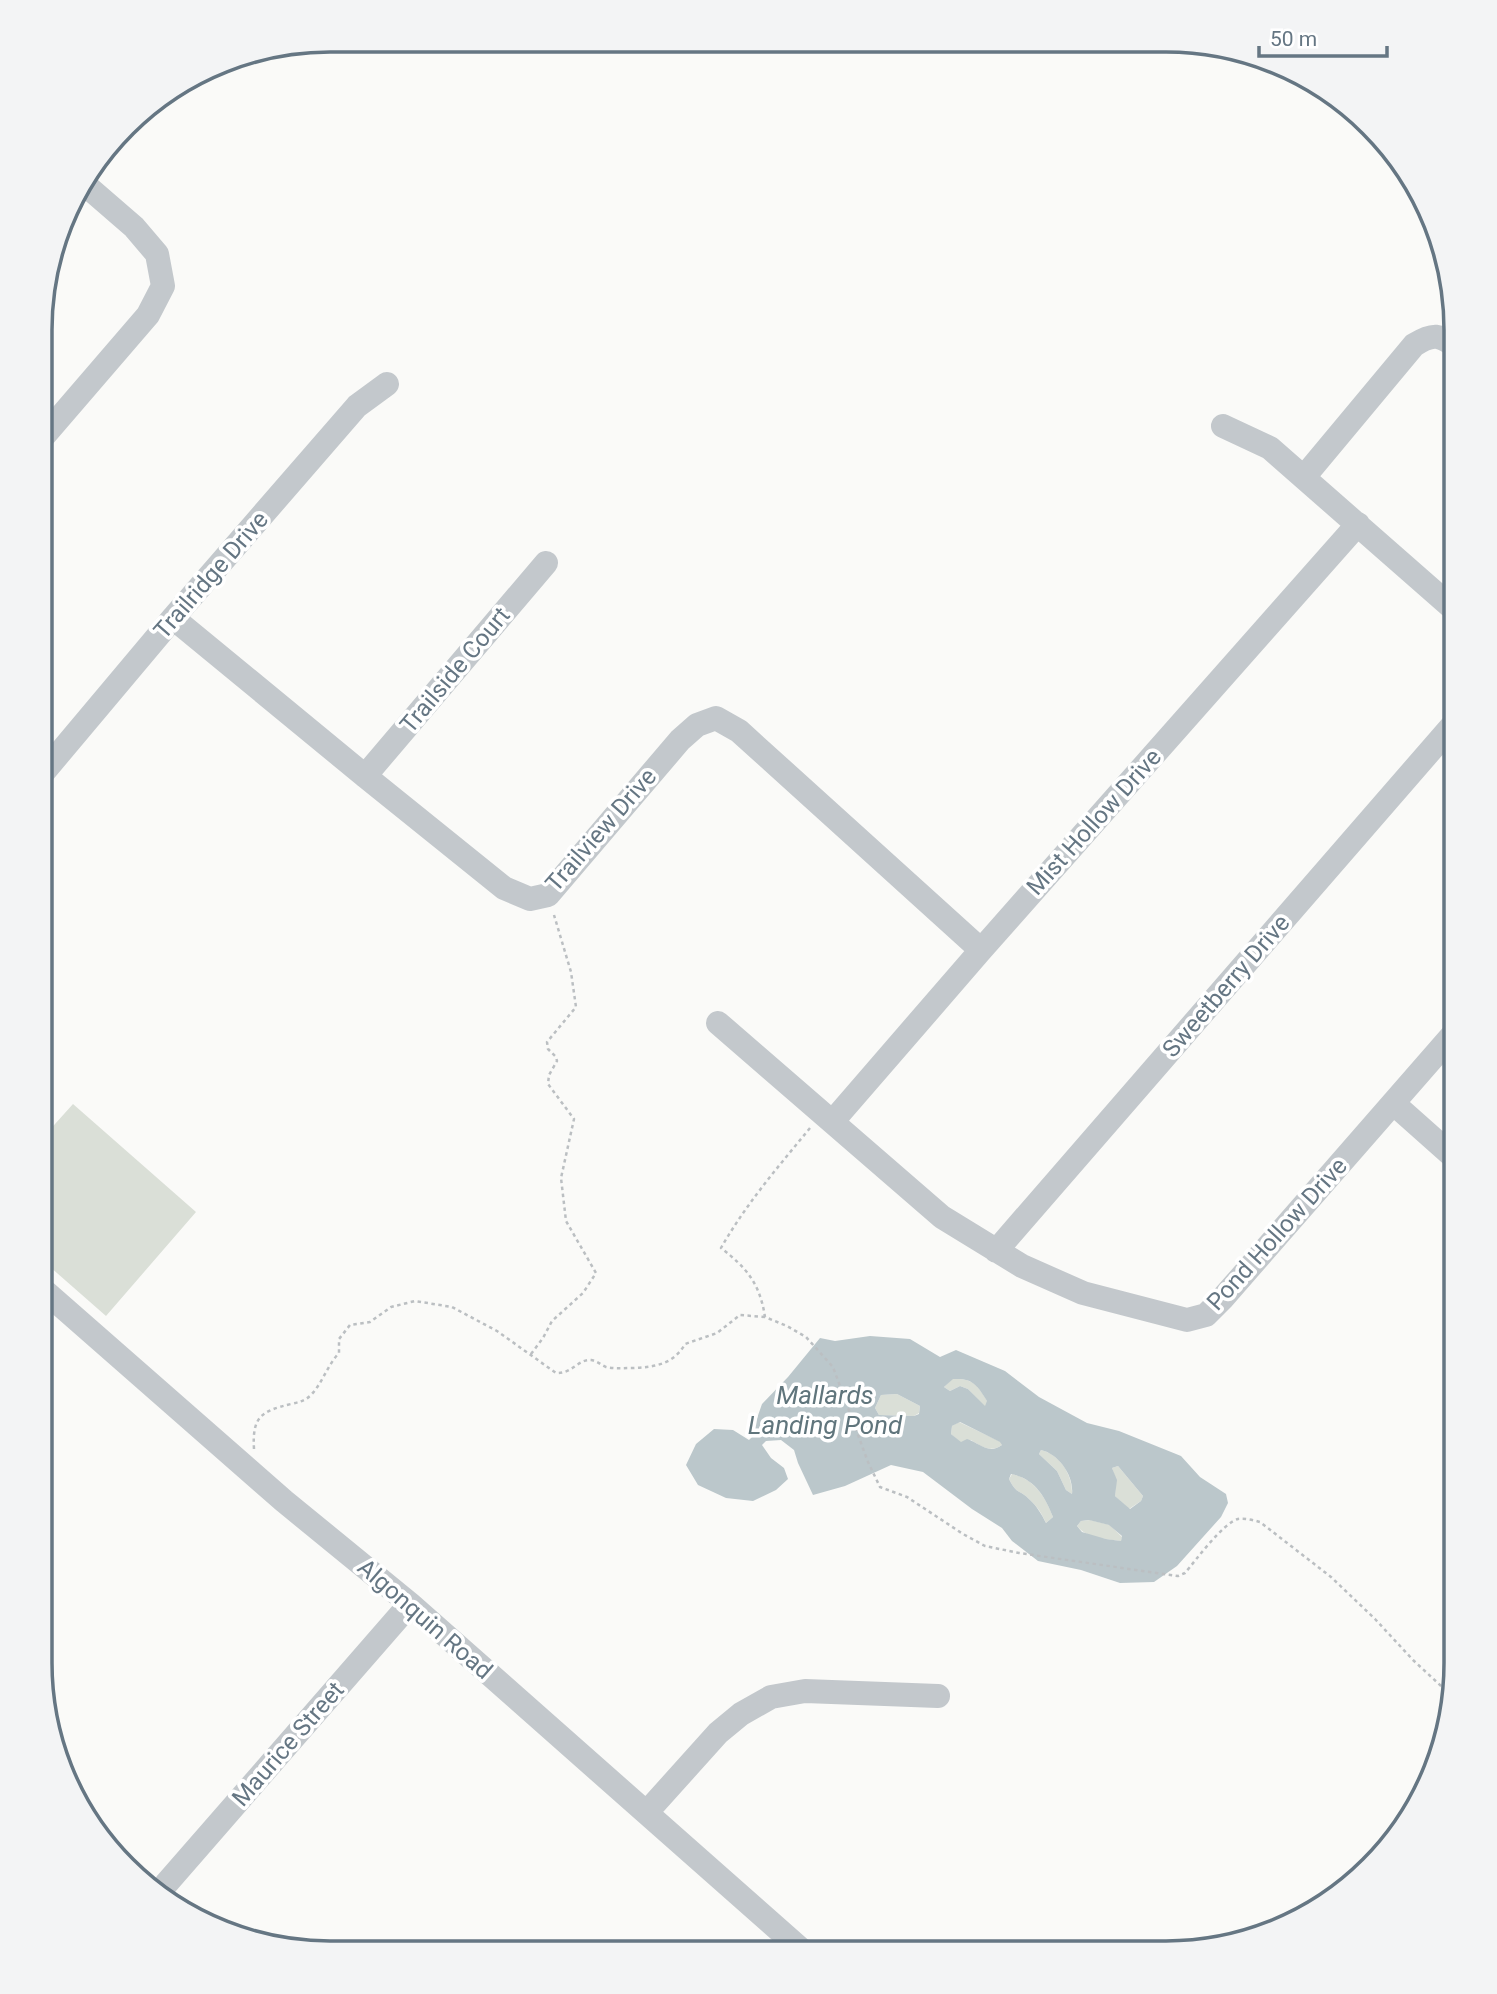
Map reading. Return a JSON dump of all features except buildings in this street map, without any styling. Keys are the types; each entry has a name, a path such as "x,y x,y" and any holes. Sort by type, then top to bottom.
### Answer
{"street":[{"path":"52,427 148,315 163,286 157,254 134,227 91,190"},
{"path":"1304,477 1414,345 1426,337 1436,336 1444,339"},
{"name":"Trailridge Drive","path":"52,762 357,406 387,384"},
{"path":"1223,426 1270,448 1444,600"},
{"name":"Mist Hollow Drive","path":"827,1117 981,950 1358,524"},
{"name":"Trailside Court","path":"365,776 546,563"},
{"name":"Trailview Drive","path":"173,618 505,888 530,899 548,895 680,740 697,724 716,718 739,731 981,950"},
{"name":"Sweetberry Drive","path":"996,1251 1444,735"},
{"name":"Pond Hollow Drive","path":"718,1023 942,1217 1022,1266 1083,1293 1186,1320 1206,1315 1444,1045"},
{"path":"1393,1103 1444,1148"},
{"name":"Algonquin Road","path":"52,1298 256,1476 410,1604 792,1941"},
{"name":"Maurice Street","path":"166,1884 410,1604"},
{"path":"647,1812 718,1733 741,1714 771,1697 805,1691 938,1696"}],"path":[{"path":"531,1354 552,1321 583,1293 596,1273 566,1221 561,1178 574,1119 548,1084 549,1075 557,1061 548,1049 547,1042 576,1007 571,972 548,895"},
{"path":"765,1317 762,1297 752,1277 721,1248 757,1193 827,1117"},
{"path":"256,1476 253,1429 262,1415 302,1402 324,1378 329,1364 339,1353 339,1339 350,1325 370,1322 390,1307 415,1301 452,1307 497,1331 556,1373 565,1374 588,1360 621,1369 664,1364 676,1357 685,1344 717,1333 740,1315 765,1317 806,1337 833,1367 880,1487 907,1497 963,1534 985,1546 1019,1553 1178,1576 1185,1573 1219,1534 1236,1520 1261,1522 1331,1577 1443,1688"}],"shaded area":[{"path":"73,1104 196,1212 106,1316 52,1269 52,1127"},
{"path":"952,1379 974,1384 988,1402 985,1407 968,1389 960,1386 950,1391 944,1387"},
{"path":"897,1394 920,1406 919,1413 914,1416 879,1415 875,1408 881,1395"},
{"path":"959,1422 1001,1442 1002,1445 990,1449 971,1440 961,1443 951,1434 952,1426"},
{"path":"1041,1450 1054,1456 1064,1467 1068,1473 1072,1494 1066,1490 1057,1471 1039,1454"},
{"path":"1118,1466 1143,1496 1141,1501 1129,1509 1115,1496 1116,1480 1112,1468"},
{"path":"1012,1474 1033,1484 1042,1495 1053,1517 1046,1523 1034,1504 1014,1487 1009,1479"},
{"path":"1090,1520 1110,1525 1122,1537 1121,1541 1091,1535 1077,1526 1081,1521"}],"water":[{"name":"Mallards Landing Pond","path":"870,1336 910,1339 940,1357 956,1350 1005,1371 1039,1397 1087,1423 1119,1431 1181,1456 1200,1477 1226,1494 1228,1503 1221,1517 1177,1566 1154,1582 1120,1583 1081,1570 1038,1561 1012,1541 1002,1528 923,1472 891,1465 845,1486 813,1495 794,1450 781,1440 766,1441 762,1445 771,1458 784,1468 788,1479 776,1490 753,1501 726,1498 698,1485 686,1465 696,1444 714,1429 733,1430 749,1440 753,1436 762,1404 820,1338 835,1341","holes":["953,1379 970,1381 987,1401 985,1406 968,1389 960,1386 950,1391 944,1387","897,1394 920,1406 919,1414 914,1416 879,1415 875,1408 881,1395","960,1422 1002,1445 988,1449 967,1439 961,1442 951,1434 952,1426","1041,1450 1054,1456 1064,1467 1071,1480 1072,1494 1066,1490 1057,1471 1039,1454","1118,1466 1143,1496 1141,1501 1130,1509 1115,1496 1117,1480 1112,1468","1011,1474 1026,1479 1038,1489 1053,1517 1046,1523 1034,1505 1009,1479","1089,1520 1109,1525 1122,1536 1121,1541 1082,1532 1077,1526 1081,1521"]}]}
